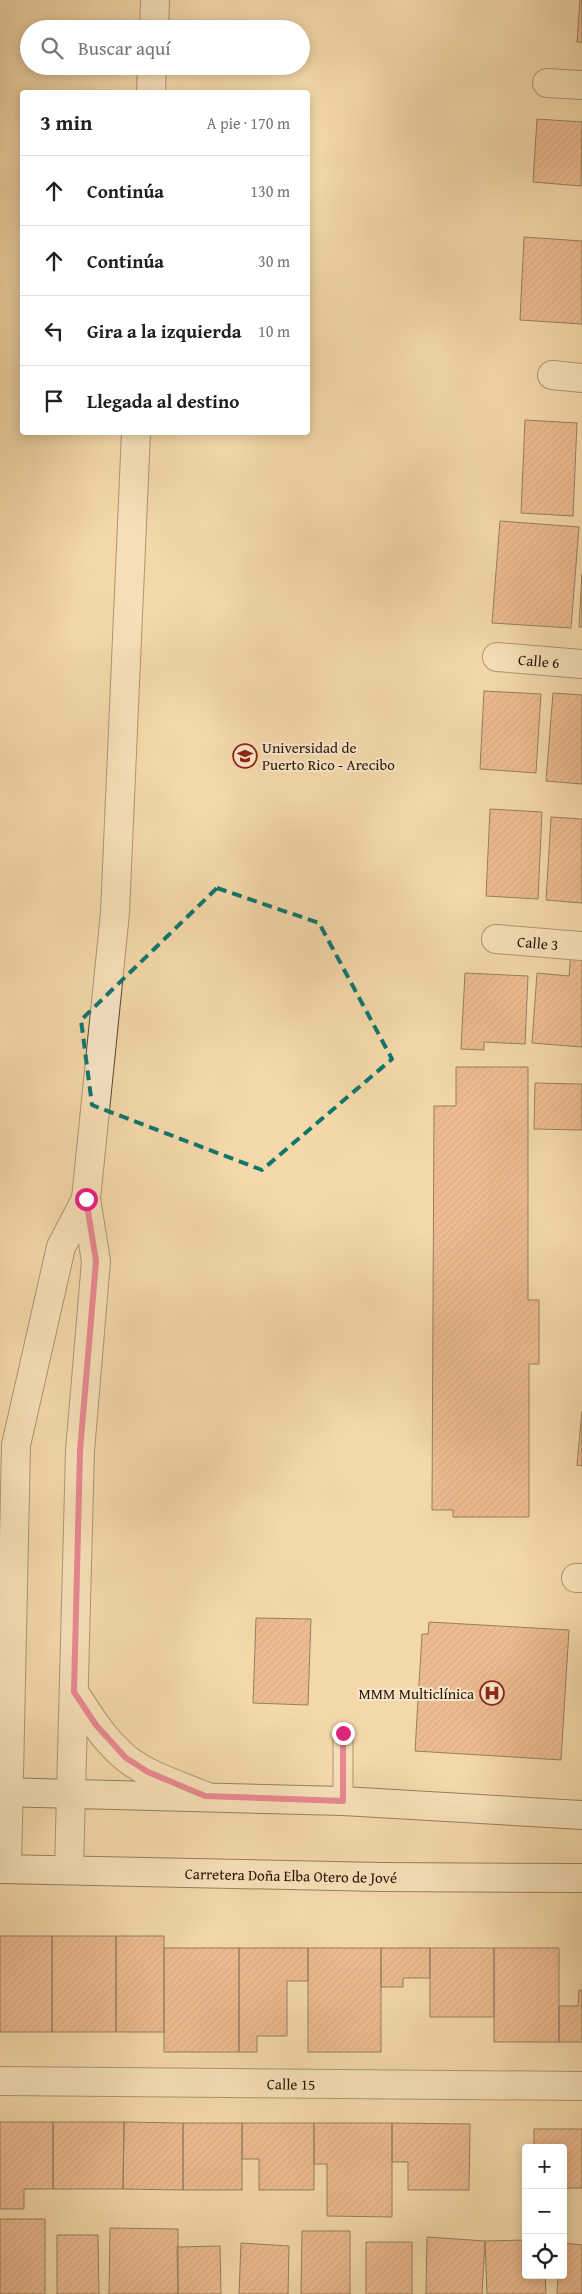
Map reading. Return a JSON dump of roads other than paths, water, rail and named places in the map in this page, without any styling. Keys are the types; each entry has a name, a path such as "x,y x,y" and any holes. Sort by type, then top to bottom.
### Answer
{"street":[{"path":"154,20 155,0"},
{"path":"151,90 152,75"},
{"path":"547,83 582,85"},
{"path":"552,375 582,378"},
{"path":"69,1870 80,1451 96,1261 86,1199 115,913 136,435"},
{"name":"Calle 6","path":"497,657 582,664"},
{"name":"Calle 3","path":"496,939 582,946"},
{"path":"3,1869 6,1695 16,1445 61,1247 86,1199"},
{"path":"74,1692 96,1725 126,1758 148,1772 205,1796"},
{"path":"5,1792 343,1801 582,1815"},
{"name":"Carretera Doña Elba Otero de Jové","path":"3,1869 582,1878"},
{"name":"Calle 15","path":"0,2081 582,2086"}],"lane":[{"path":"343,1733 343,1801"}],"place":[{"name":"Universidad de Puerto Rico - Arecibo","path":"245,756"},
{"name":"MMM Multiclínica","path":"492,1693"}]}
